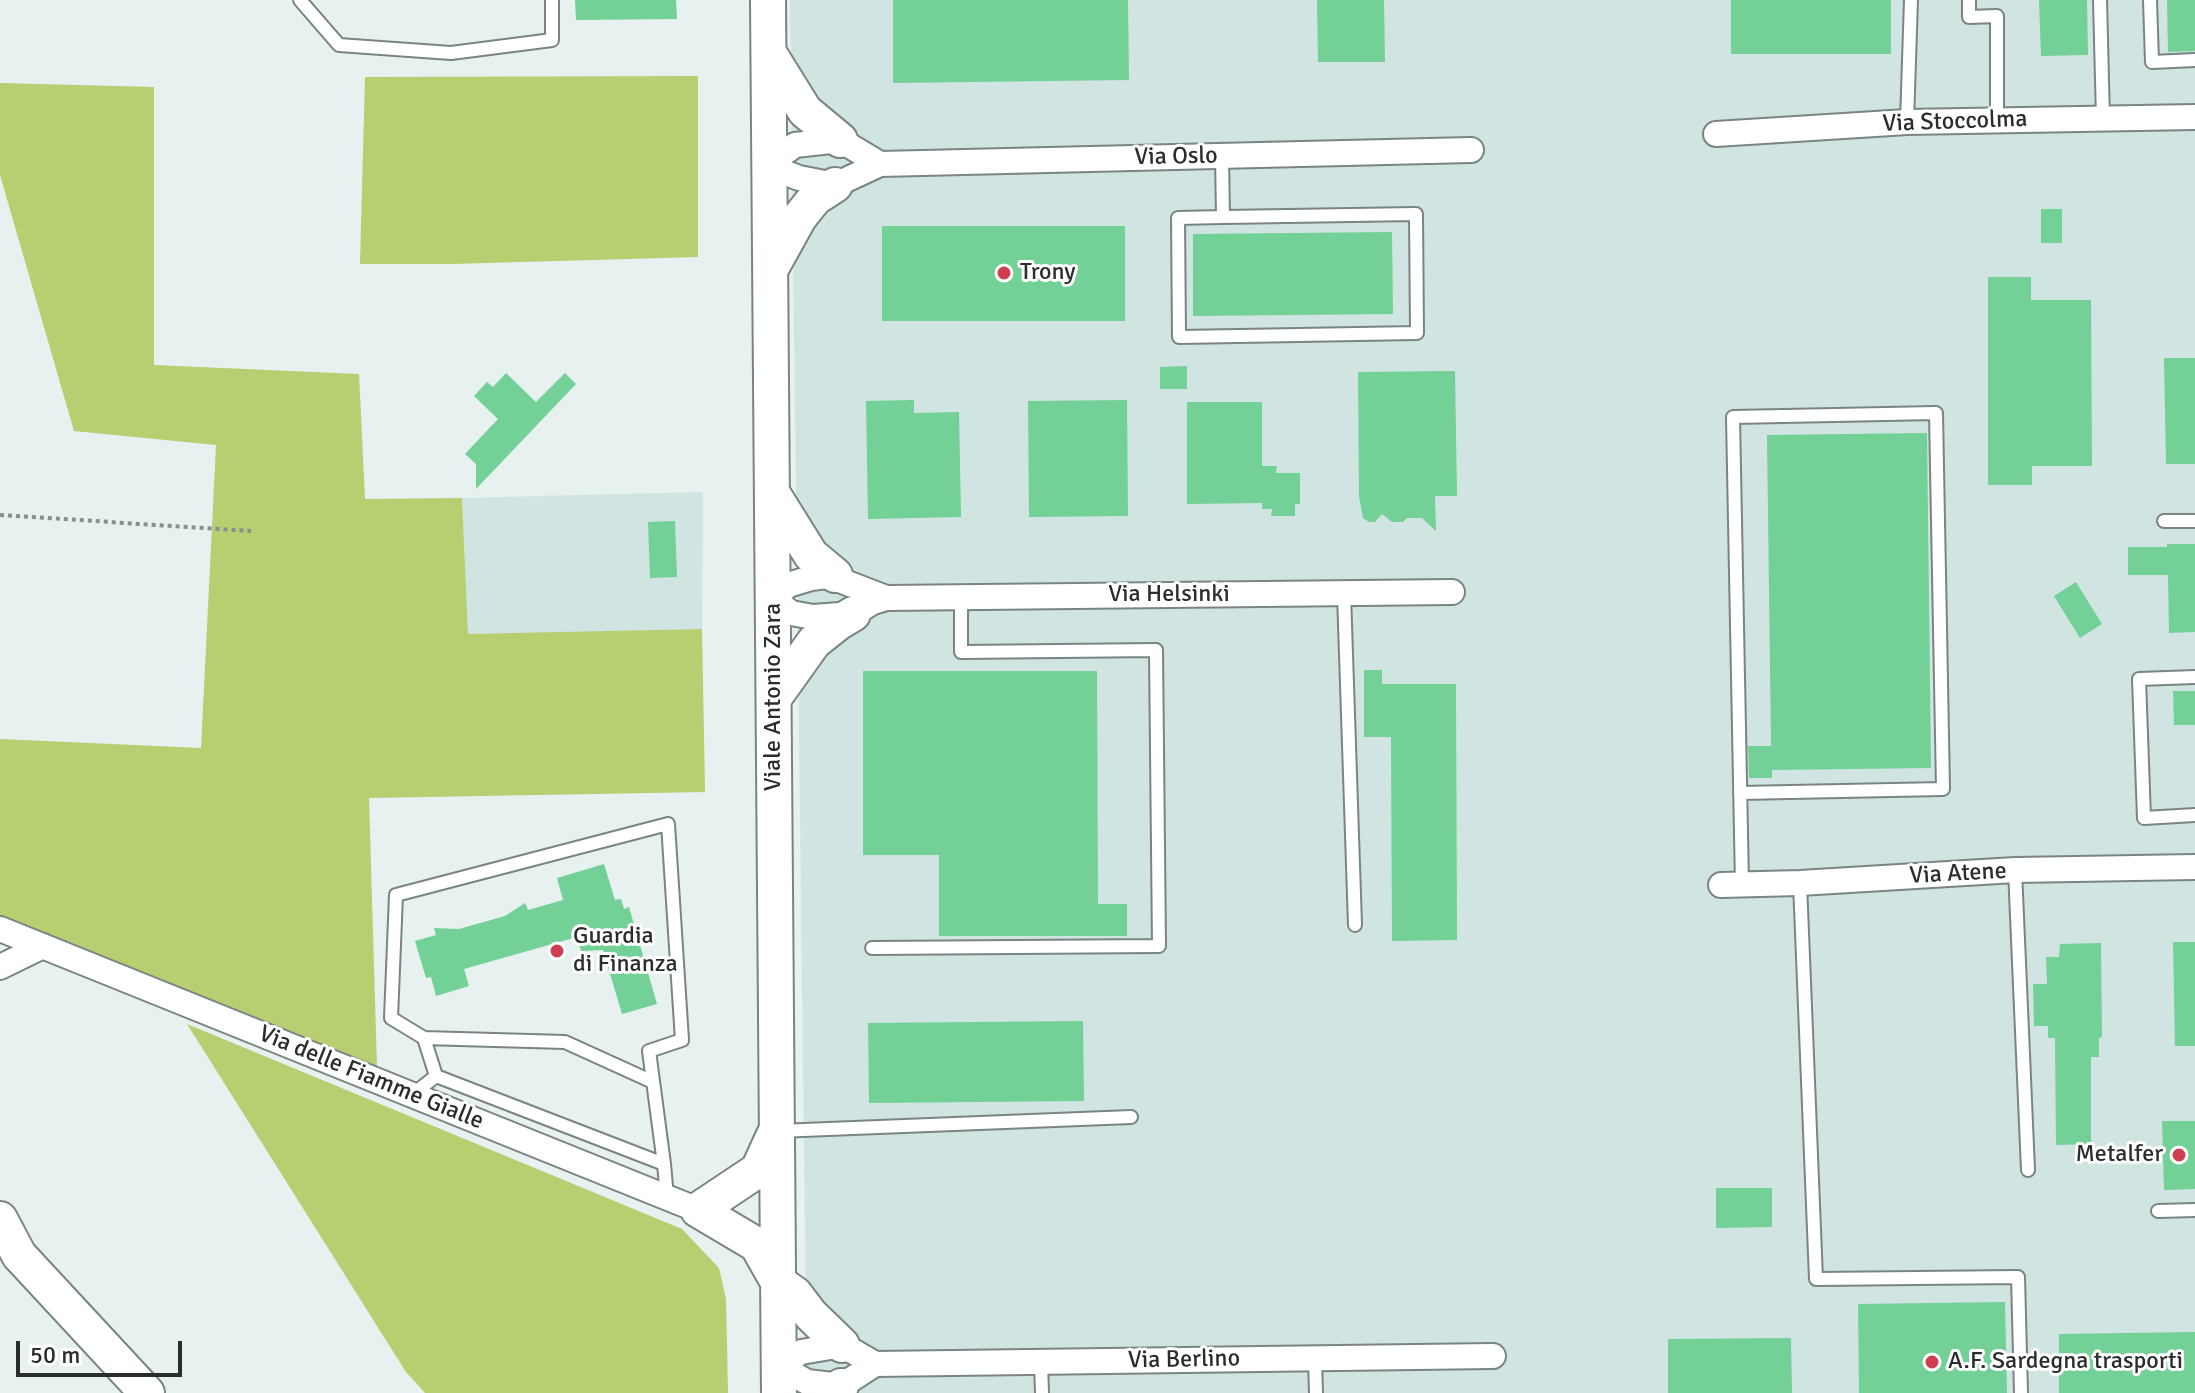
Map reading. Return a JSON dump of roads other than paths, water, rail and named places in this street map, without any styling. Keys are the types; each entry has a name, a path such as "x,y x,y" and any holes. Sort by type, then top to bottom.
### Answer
{"main road":[{"name":"Viale Antonio Zara","path":"768,0 779,1379"},
{"path":"769,53 805,111 840,140"},
{"path":"771,269 799,218 815,198 835,185"},
{"path":"772,492 811,555 835,575"},
{"path":"774,698 814,642 853,614"},
{"path":"776,1131 758,1170 698,1210 757,1245 778,1282 795,1294 811,1315 842,1345"},
{"path":"0,1219 9,1247 147,1393"}],"street":[{"name":"Via Stoccolma","path":"1716,134 1907,122 2195,117"},
{"path":"835,185 799,178 770,167 795,145 840,140 880,164"},
{"name":"Via Oslo","path":"835,185 880,164 1471,150"},
{"path":"773,599 788,585 835,575"},
{"name":"Via Helsinki","path":"835,575 842,581 886,598"},
{"name":"Via Helsinki","path":"773,599 791,613 813,617 853,614 886,598 1452,592"},
{"name":"Via Atene","path":"1731,885 2015,870 2195,867"},
{"name":"Via delle Fiamme Gialle","path":"0,929 698,1210"},
{"path":"0,967 43,946"},
{"path":"842,1345 875,1364 838,1389 779,1379 801,1352 842,1345"},
{"name":"Via Berlino","path":"875,1364 1493,1356"}],"lane":[{"path":"300,0 339,45 451,53 552,40 552,0"},
{"path":"1907,122 1911,0"},
{"path":"1969,0 1969,17 1997,16 1997,121"},
{"path":"2100,0 2103,119"},
{"path":"2150,0 2152,62 2195,60"},
{"path":"1222,156 1223,217"},
{"path":"1416,214 1417,333 1179,337 1178,218 1223,217 1416,214"},
{"path":"1731,885 1740,793 1733,417 1936,413 1943,789 1740,793"},
{"path":"2164,521 2195,521"},
{"path":"1344,594 1355,925"},
{"path":"872,948 1159,946 1156,650 961,652 961,597"},
{"path":"2195,677 2139,679 2144,818 2195,815"},
{"path":"653,1082 565,1042 424,1038 391,1018 396,895 668,824 682,1040 649,1051 664,1164 667,1197"},
{"path":"2015,870 2028,1170"},
{"path":"1800,883 1816,1279 2018,1277 2021,1393"},
{"path":"424,1038 436,1076"},
{"path":"412,1095 436,1076"},
{"path":"436,1076 664,1164"},
{"path":"776,1131 1131,1117"},
{"path":"2158,1211 2195,1210"},
{"path":"1315,1359 1316,1393"},
{"path":"1041,1362 1042,1393"}],"place":[{"name":"Trony","path":"1004,273"},
{"name":"Guardia di Finanza","path":"557,951"},
{"name":"Metalfer","path":"2179,1155"},
{"name":"A.F. Sardegna trasporti","path":"1932,1362"}]}
